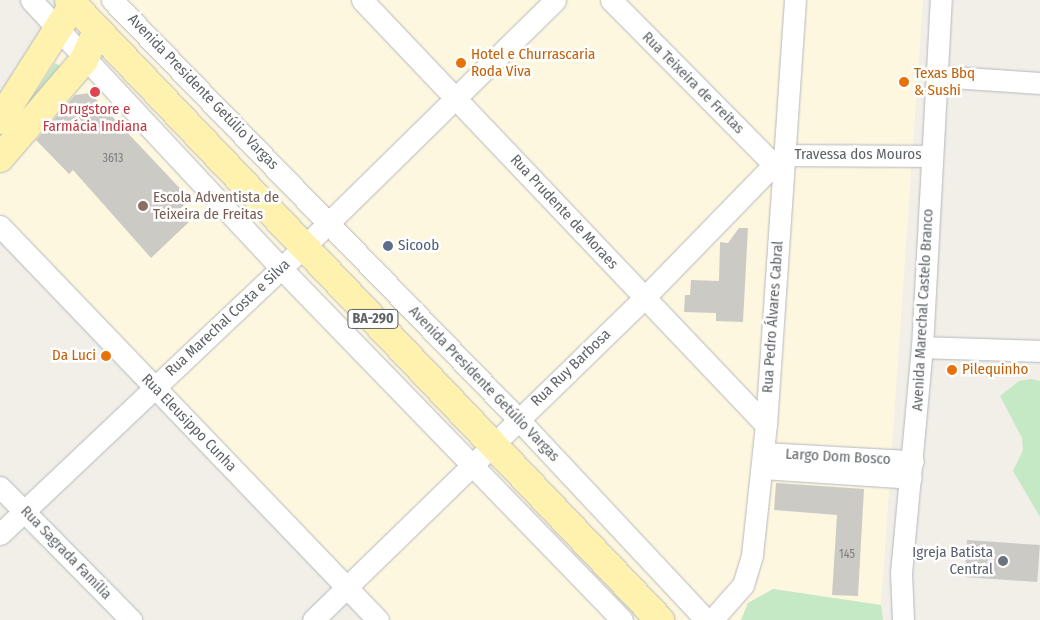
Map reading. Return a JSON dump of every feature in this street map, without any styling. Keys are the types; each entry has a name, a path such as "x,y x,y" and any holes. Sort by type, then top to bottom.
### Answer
{"main road":[{"path":"0,120 73,2"},
{"name":"BA-290","path":"73,2 97,31 660,620"},
{"path":"0,158 84,60 97,31"}],"street":[{"path":"31,0 56,30 281,268 622,620"},
{"path":"97,31 105,0"},
{"name":"Avenida Presidente Getúlio Vargas","path":"112,0 518,419 706,620"},
{"name":"Rua Prudente de Moraes","path":"362,0 766,425"},
{"path":"329,222 555,0"},
{"name":"Rua Teixeira de Freitas","path":"611,0 779,160"},
{"name":"Rua Pedro Álvares Cabral","path":"712,620 743,585 748,573 766,425 779,160 796,0"},
{"name":"Avenida Marechal Castelo Branco","path":"903,620 901,573 922,347 941,0"},
{"path":"937,76 1040,83"},
{"name":"Travessa dos Mouros","path":"779,160 932,156"},
{"name":"Rua Ruy Barbosa","path":"313,620 492,443 644,297 779,160"},
{"name":"Rua Marechal Costa e Silva","path":"0,534 329,222"},
{"name":"Rua Eleusippo Cunha","path":"0,226 378,620"},
{"path":"922,347 1040,351"},
{"name":"Largo Dom Bosco","path":"762,460 912,469"},
{"name":"Rua Sagrada Família","path":"0,487 25,510 131,620"}],"shaded area":[{"path":"69,0 923,0 881,605 773,589 748,603 741,620 378,620 0,230 0,107"}],"green space":[{"path":"55,63 65,69 0,145 0,136 25,108"},
{"path":"1031,379 1040,381 1040,517 1013,471 1023,450 1022,438 1000,396 1019,381"},
{"path":"773,589 881,605 883,620 741,620 748,603"}],"building":[{"path":"90,93 190,199 178,211 189,222 151,258 73,170 69,174 36,140 75,95"},
{"path":"739,228 748,228 743,322 716,321 716,313 684,312 685,295 690,295 691,280 719,281 720,242 728,243"},
{"path":"776,483 864,489 858,596 832,595 837,515 774,510"},
{"name":"Igreja Batista Central","path":"967,540 1040,545 1037,582 964,577"}],"place":[{"name":"Hotel e Churrascaria Roda Viva","path":"461,63"},
{"name":"Texas Bbq & Sushi","path":"904,82"},
{"name":"Drugstore e Farmácia Indiana","path":"95,92"},
{"name":"Escola Adventista de Teixeira de Freitas","path":"143,206"},
{"name":"Sicoob","path":"388,246"},
{"name":"Da Luci","path":"106,356"},
{"name":"Pilequinho","path":"952,370"},
{"name":"Igreja Batista Central","path":"1003,561"}]}
